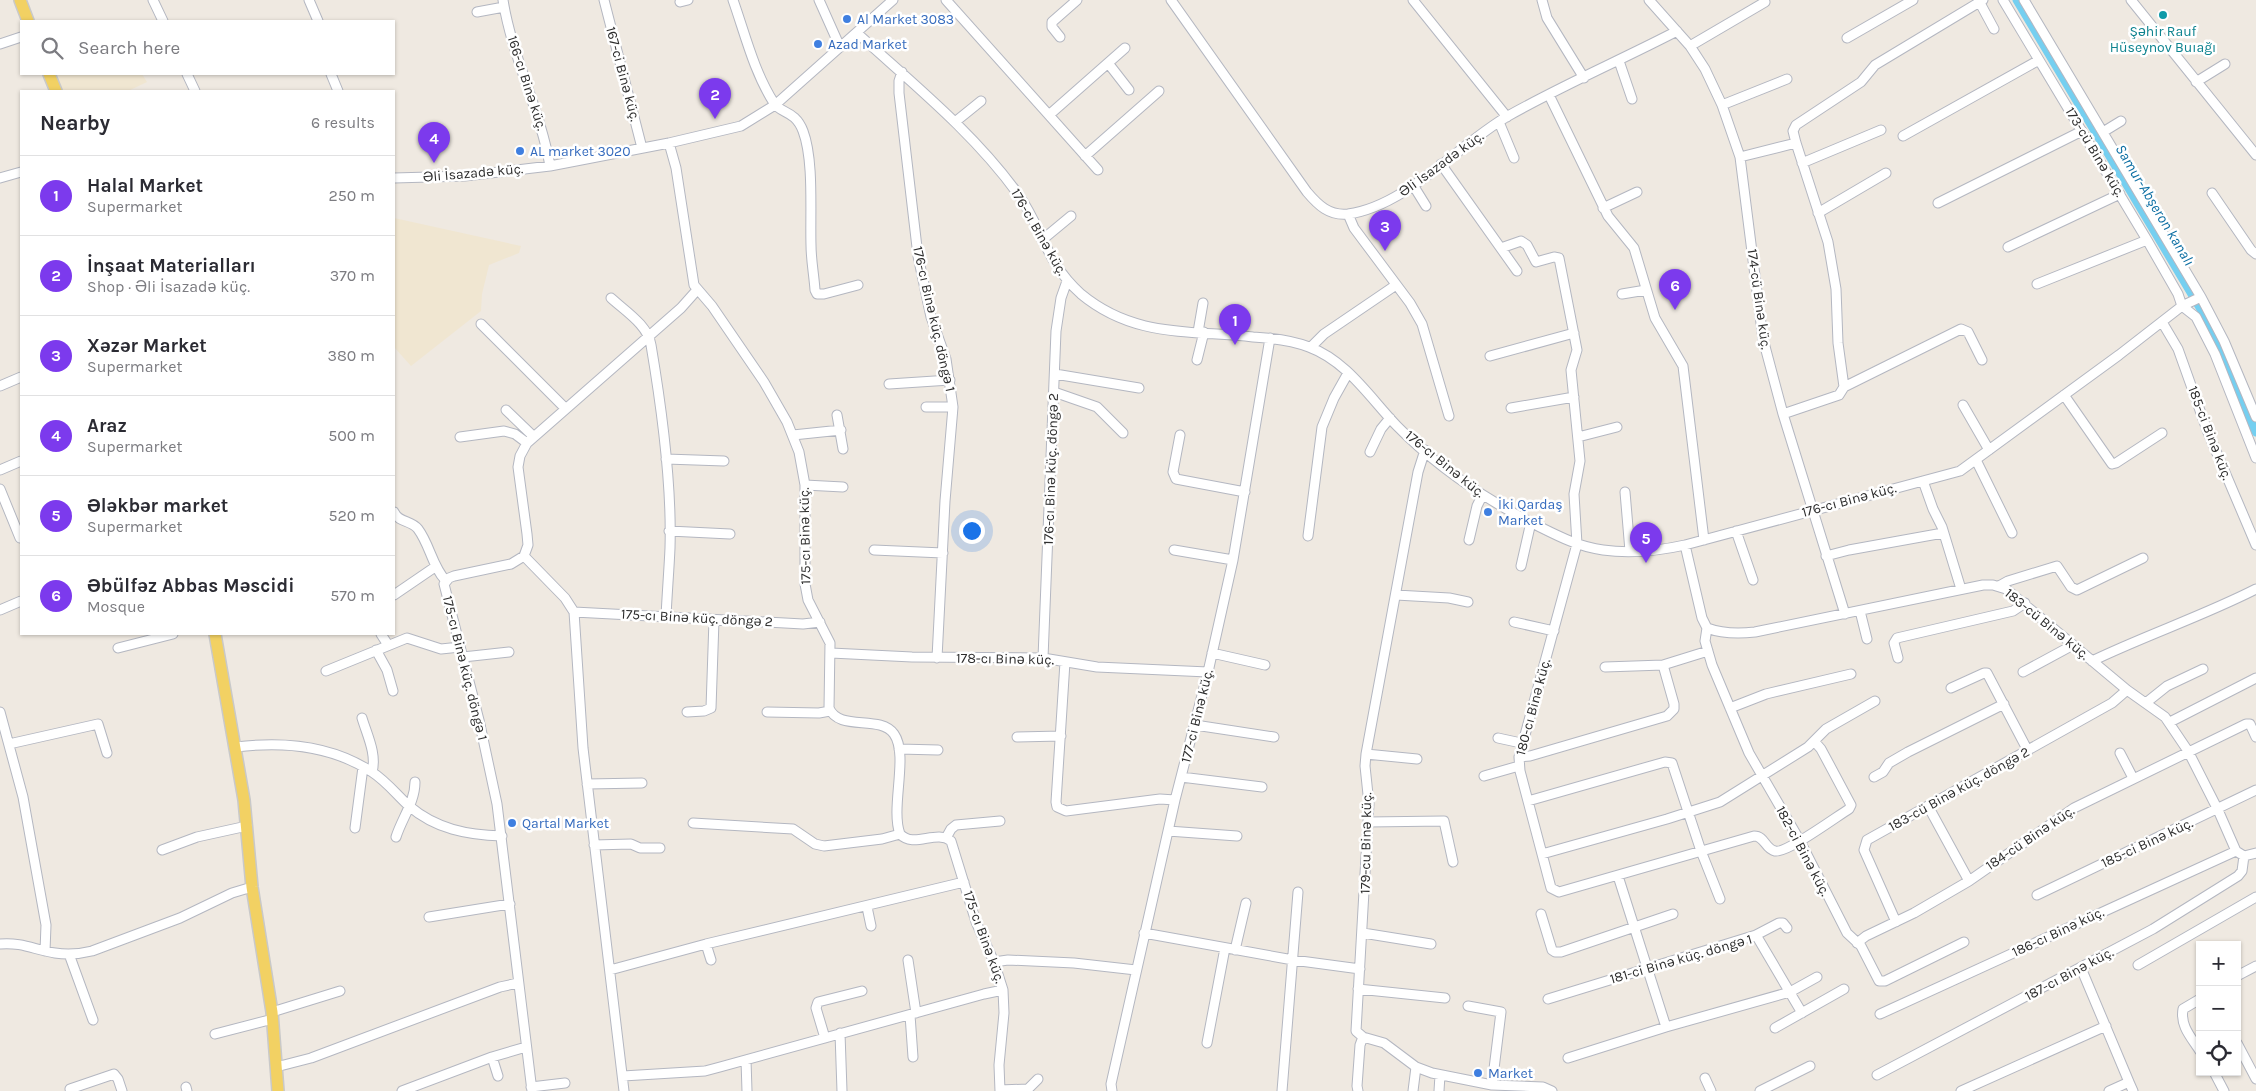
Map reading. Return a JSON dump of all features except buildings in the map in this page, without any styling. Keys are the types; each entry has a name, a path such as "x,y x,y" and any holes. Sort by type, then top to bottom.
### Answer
{"main road":[{"path":"20,0 28,20"},
{"path":"49,75 56,90"},
{"path":"215,635 236,748 247,826 252,887 272,1016 278,1091"}],"street":[{"path":"153,0 163,20"},
{"path":"309,0 318,20"},
{"name":"167-ci Binə küç.","path":"604,0 642,148"},
{"path":"733,0 758,71 775,105 798,120 803,132 810,174 811,247 817,294 824,294 858,285"},
{"path":"820,0 840,47"},
{"name":"Əli İsazadə küç.","path":"395,178 465,176 550,166 669,143 741,126 775,105 893,0"},
{"path":"946,0 1098,170"},
{"path":"1060,37 1052,27 1052,22 1077,0"},
{"path":"1171,0 1307,192 1321,207 1329,212 1348,214 1354,228 1410,302 1422,324 1449,416"},
{"path":"1413,0 1503,120 1514,158"},
{"path":"1542,0 1547,18 1584,78"},
{"name":"174-cü Binə küç.","path":"1650,0 1690,46 1705,69 1722,105 1740,157 1761,327 1783,414 1845,614"},
{"path":"1847,38 1913,0"},
{"name":"173-cü Binə küç.","path":"2003,0 2147,240 2178,294 2182,306"},
{"path":"2024,0 2202,297 2224,341 2256,417"},
{"path":"2131,0 2256,155"},
{"path":"1844,388 1838,343 1836,289 1828,242 1793,131 1796,125 1861,82 1875,65 1982,1 1994,29"},
{"path":"1690,46 1765,2"},
{"path":"477,12 503,3"},
{"name":"166-cı Binə küç.","path":"503,3 514,49 544,134 550,166"},
{"name":"Əli İsazadə küç.","path":"1348,214 1387,201 1503,120 1677,31"},
{"name":"176-cı Binə küç.","path":"857,33 955,122 1019,196 1052,260 1067,281 1097,306 1131,322 1155,330 1270,338 1310,347 1328,357 1348,373 1390,418 1425,450 1482,496 1578,544 1603,550 1630,552 1660,550 1685,545 1960,471 2182,306 2202,297"},
{"path":"0,44 20,37"},
{"path":"1049,115 1125,48"},
{"path":"1903,136 2039,60"},
{"path":"1618,61 1632,99"},
{"path":"1108,63 1129,90"},
{"path":"2196,82 2225,64"},
{"name":"176-cı Binə küç. döngə 1","path":"902,72 899,82 899,93 918,256 931,316 946,359 953,407 937,658"},
{"path":"187,75 195,90"},
{"path":"331,75 338,90"},
{"path":"1722,105 1787,79"},
{"path":"1085,156 1159,91"},
{"path":"1549,95 1603,208 1634,248 1655,318 1680,358 1685,372 1704,540"},
{"path":"955,122 981,101"},
{"path":"2103,132 2121,121"},
{"path":"1802,163 1881,130"},
{"path":"1938,203 2082,131"},
{"name":"175-cı Binə küç.","path":"669,143 676,168 692,278 697,290 712,306 764,382 793,435 802,464 805,485 805,584 808,600 829,639 831,653 828,701 830,711"},
{"path":"1740,157 1796,144"},
{"path":"1441,164 1516,271"},
{"path":"0,178 20,172"},
{"path":"1818,213 1886,173"},
{"path":"1412,185 1426,206"},
{"path":"1603,208 1637,192"},
{"path":"2212,193 2251,250 2256,254"},
{"path":"2008,247 2120,194"},
{"path":"1042,240 1072,216"},
{"path":"2037,284 2147,240"},
{"name":"180-cı Binə küç.","path":"1501,248 1521,241 1527,245 1536,262 1554,257 1559,258 1578,354 1572,370 1580,469 1574,499 1578,544 1521,743 1519,761 1550,884 1555,892 1618,876 1754,836 1762,837 1775,851 1783,850 1800,841 1848,809 1851,805 1821,749 1814,741"},
{"name":"176-cı Binə küç. döngə 2","path":"1043,658 1056,331 1061,298 1067,281"},
{"path":"1310,347 1324,334 1396,285"},
{"path":"624,1091 587,784 574,612 565,598 524,556 528,544 518,467 520,456 530,440 686,303 697,290"},
{"path":"1622,294 1646,290"},
{"path":"611,298 649,336 656,372 666,459 669,531 666,617"},
{"path":"1197,360 1203,303"},
{"path":"2182,306 2196,317 2215,354 2256,458"},
{"name":"185-ci Binə küç.","path":"2162,322 2178,348 2207,430 2256,545"},
{"path":"481,324 565,408"},
{"path":"1783,414 1839,395 1844,388 1961,329 1968,332 1982,360"},
{"path":"1490,356 1574,333"},
{"name":"177-ci Binə küç.","path":"1112,1091 1144,933 1175,800 1208,672 1233,560 1270,338"},
{"path":"1308,536 1322,427 1334,398 1348,373"},
{"path":"1055,374 1139,388"},
{"path":"0,386 20,377"},
{"path":"889,384 950,380"},
{"path":"1054,392 1098,407 1123,433"},
{"path":"2064,395 2112,464 2162,433"},
{"path":"1511,408 1574,397"},
{"path":"1963,406 1989,450"},
{"path":"926,407 953,407"},
{"path":"506,410 530,440"},
{"path":"837,415 843,449"},
{"path":"1370,452 1381,428 1390,418"},
{"path":"1578,437 1617,427"},
{"path":"793,435 841,430"},
{"path":"460,437 504,431 530,440"},
{"path":"1180,435 1173,472 1176,479 1244,492"},
{"name":"179-cu Binə küç.","path":"1363,1037 1356,1031 1363,933 1369,798 1366,777 1366,754 1418,472 1425,450"},
{"path":"666,459 724,461"},
{"path":"1976,460 2012,533"},
{"path":"0,470 20,461"},
{"path":"1923,481 1962,589"},
{"path":"805,485 843,487"},
{"path":"0,489 20,538"},
{"path":"1625,492 1630,552"},
{"path":"1470,540 1482,496"},
{"path":"395,513 400,520 410,522 420,531 435,567 446,581"},
{"path":"1521,566 1531,522"},
{"path":"669,531 730,534"},
{"path":"1736,531 1754,580"},
{"path":"1826,556 1943,533"},
{"path":"1685,545 1702,618 1707,628"},
{"path":"874,550 943,553"},
{"path":"1174,550 1233,560"},
{"name":"175-cı Binə küç. döngə 1","path":"524,556 511,564 454,576 446,581 445,594 494,785 502,836 531,1089"},
{"path":"1999,586 2020,577 2057,566 2071,587 2077,590 2142,558"},
{"path":"395,594 435,567"},
{"name":"183-cü Binə küç.","path":"1707,628 1720,632 1741,634 1983,585 1999,586 2025,604 2127,690 2147,702 2170,722 2188,751 2218,810 2236,851"},
{"path":"2092,661 2140,638 2218,608 2256,589"},
{"path":"1396,595 1448,598 1468,602"},
{"path":"0,610 20,601"},
{"path":"1898,658 1894,643 1897,638 2013,610 2025,604"},
{"path":"1860,611 1867,639"},
{"name":"175-cı Binə küç. döngə 2","path":"574,612 803,624 820,622"},
{"path":"687,712 704,711 712,708 714,620"},
{"path":"1514,622 1554,631"},
{"name":"182-ci Binə küç.","path":"1707,628 1705,636 1708,652 1749,753 1800,841 1847,933 1866,953 1881,982 1964,942"},
{"path":"118,648 169,635"},
{"path":"382,635 388,645"},
{"path":"326,671 407,638 441,650 460,648"},
{"path":"2023,672 2073,645"},
{"path":"376,650 387,670 393,691"},
{"path":"462,657 509,652"},
{"path":"1604,667 1663,665 1708,652"},
{"name":"178-cı Binə küç.","path":"831,653 937,658 1043,658 1097,667 1208,672"},
{"path":"1212,653 1266,665"},
{"path":"1065,662 1056,802 1060,810 1066,811 1160,799 1175,800"},
{"path":"1484,776 1530,756 1671,713 1674,704 1663,665"},
{"path":"2147,702 2168,686 2203,669"},
{"path":"1951,688 1984,673 1988,673 2028,751"},
{"path":"1730,708 1766,694 1851,674"},
{"path":"2170,722 2256,678"},
{"name":"183-cü Binə küç. döngə 2","path":"1896,922 1863,846 1867,840 2112,703 2127,690"},
{"path":"1542,854 1720,802 1808,747 1826,729 1875,702"},
{"path":"1874,777 1883,772 1889,763 1908,752 2004,704"},
{"path":"767,712 819,713 830,711 845,720 887,728 895,735 899,749 897,820 900,834"},
{"path":"0,712 23,797 44,916 47,939 45,951"},
{"path":"355,828 368,770 373,759 371,745 362,718"},
{"path":"9,744 95,724 101,727 107,753"},
{"path":"1195,724 1274,737"},
{"name":"184-cü Binə küç.","path":"1857,943 1866,936 1896,922 1968,881 2058,817 2133,778 2246,724 2250,724 2256,737"},
{"path":"1017,737 1061,736"},
{"path":"1498,738 1521,743"},
{"path":"236,748 273,744 310,747 339,755 368,770 423,816 449,829 475,835 502,836"},
{"path":"899,749 938,750"},
{"path":"2120,753 2133,778"},
{"path":"1366,754 1417,759"},
{"path":"1528,801 1669,762 1674,766 1701,851 1720,899"},
{"path":"1181,777 1262,786"},
{"path":"396,837 415,794 415,782"},
{"path":"587,784 642,783"},
{"name":"185-ci Binə küç.","path":"2038,895 2218,810 2256,790"},
{"path":"1928,806 1968,881"},
{"path":"693,823 793,829 815,844 824,846 882,839 900,834 910,840 946,838 951,829 956,825 1000,820"},
{"path":"1368,822 1444,821 1453,862"},
{"path":"162,850 197,837 247,826"},
{"path":"1168,831 1237,836"},
{"name":"175-cı Binə küç.","path":"946,838 953,844 976,922 994,962 1003,990 1004,1012 998,1065 1000,1090"},
{"path":"594,845 631,844 640,848 660,848"},
{"path":"2236,851 2244,856 2256,852"},
{"name":"186-cı Binə küç.","path":"1880,1014 2236,851"},
{"name":"187-cı Binə küç.","path":"1877,1075 2153,930 2238,876 2242,871 2244,856"},
{"path":"1618,876 1666,1027"},
{"path":"610,970 706,944 867,907 964,882"},
{"path":"0,944 24,944 45,951 69,954 92,951 180,918 232,893 252,887"},
{"path":"1282,1091 1298,892"},
{"path":"2138,965 2256,897"},
{"path":"1235,950 1246,903"},
{"path":"429,916 510,904"},
{"path":"867,907 871,926"},
{"path":"1540,914 1552,950 1555,952 1561,952 1673,914"},
{"path":"1756,935 1779,923 1782,923 1787,928"},
{"path":"1144,933 1293,960 1360,969"},
{"path":"1363,933 1431,944"},
{"name":"181-ci Binə küç. döngə 1","path":"1548,999 1756,935 1802,1013"},
{"path":"706,944 711,960"},
{"path":"1207,1043 1225,948"},
{"path":"69,954 93,1020"},
{"path":"908,960 913,1014 913,1057"},
{"path":"994,962 1008,960 1074,963 1136,970"},
{"path":"2241,974 2256,966"},
{"path":"2081,968 2133,1091"},
{"path":"1568,1058 1666,1027 1790,992 1817,977"},
{"path":"276,1067 311,1058 500,987 518,983"},
{"path":"1358,989 1445,998"},
{"path":"623,1076 704,1071 825,1038 840,1032 1003,990"},
{"path":"1775,1028 1844,990"},
{"path":"215,1034 272,1016 340,991"},
{"path":"825,1038 816,1008 818,1002 862,991"},
{"path":"2196,1001 2183,1009 2181,1018 2183,1025 2196,1045"},
{"path":"1468,1006 1501,1012 1492,1085"},
{"path":"1961,1091 2106,1026"},
{"path":"840,1032 842,1091"},
{"path":"1358,1091 1360,1045 1363,1037 1384,1044 1416,1066 1440,1075 1492,1085 1543,1087 1552,1091"},
{"path":"408,1090 492,1057 526,1047"},
{"path":"2241,1051 2256,1079"},
{"path":"492,1057 498,1076"},
{"path":"746,1060 747,1091"},
{"path":"1413,1091 1416,1066"},
{"path":"1760,1091 1810,1066"},
{"path":"70,1089 114,1074 118,1078 122,1091"},
{"path":"1439,1091 1440,1075"},
{"path":"2216,1076 2224,1091"},
{"path":"1705,1078 1711,1091"},
{"path":"1000,1090 1028,1089 1038,1079"},
{"path":"2109,1091 2129,1082"},
{"path":"531,1089 565,1083"}],"shaded area":[{"path":"56,75 143,75 147,82 130,90 63,90"},
{"path":"395,218 521,246 519,253 489,265 482,294 481,311 411,366 395,348"}],"waterway":[{"name":"Samur-Abşeron kanalı","path":"2017,0 2208,321 2256,432"}],"place":[{"name":"Şəhir Rauf Hüseynov Buıağı","path":"2163,15"},
{"name":"Al Market 3083","path":"847,19"},
{"name":"Azad Market","path":"818,44"},
{"name":"İnşaat Materialları","path":"715,119"},
{"name":"AL market 3020","path":"520,151"},
{"name":"Araz","path":"434,163"},
{"name":"Xəzər Market","path":"1385,251"},
{"name":"Əbülfəz Abbas Məscidi","path":"1675,310"},
{"name":"Halal Market","path":"1235,345"},
{"name":"İki Qardaş Market","path":"1488,512"},
{"name":"Ələkbər market","path":"1646,563"},
{"name":"Qartal Market","path":"512,823"},
{"name":"Market","path":"1478,1073"}]}
